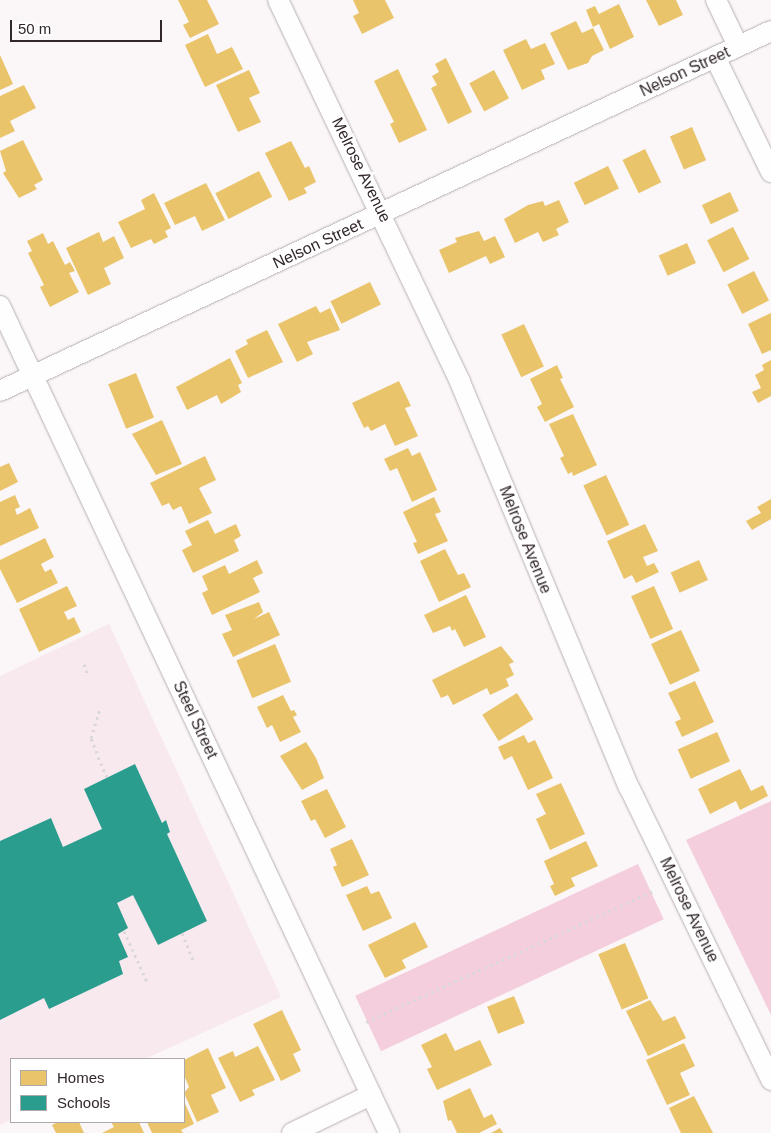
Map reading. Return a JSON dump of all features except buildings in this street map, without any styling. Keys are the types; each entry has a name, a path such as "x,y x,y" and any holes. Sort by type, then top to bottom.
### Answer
{"street":[{"name":"Melrose Avenue","path":"278,0 382,214 460,382 629,786 771,1080"},
{"path":"716,0 738,46"},
{"name":"Nelson Street","path":"0,391 771,31"},
{"path":"715,57 771,172"},
{"name":"Steel Street","path":"0,306 389,1133"},
{"path":"292,1133 371,1095"}],"path":[{"path":"84,664 88,676"},
{"path":"100,708 91,738 107,777"},
{"path":"366,1022 653,891"},
{"path":"124,931 148,984"},
{"path":"182,933 194,962"}],"shaded area":[{"path":"109,624 281,997 147,1058 10,1058 10,1120 0,1125 0,676"},
{"path":"771,801 771,1015 686,840"},
{"path":"638,864 664,919 381,1051 355,996"}]}
